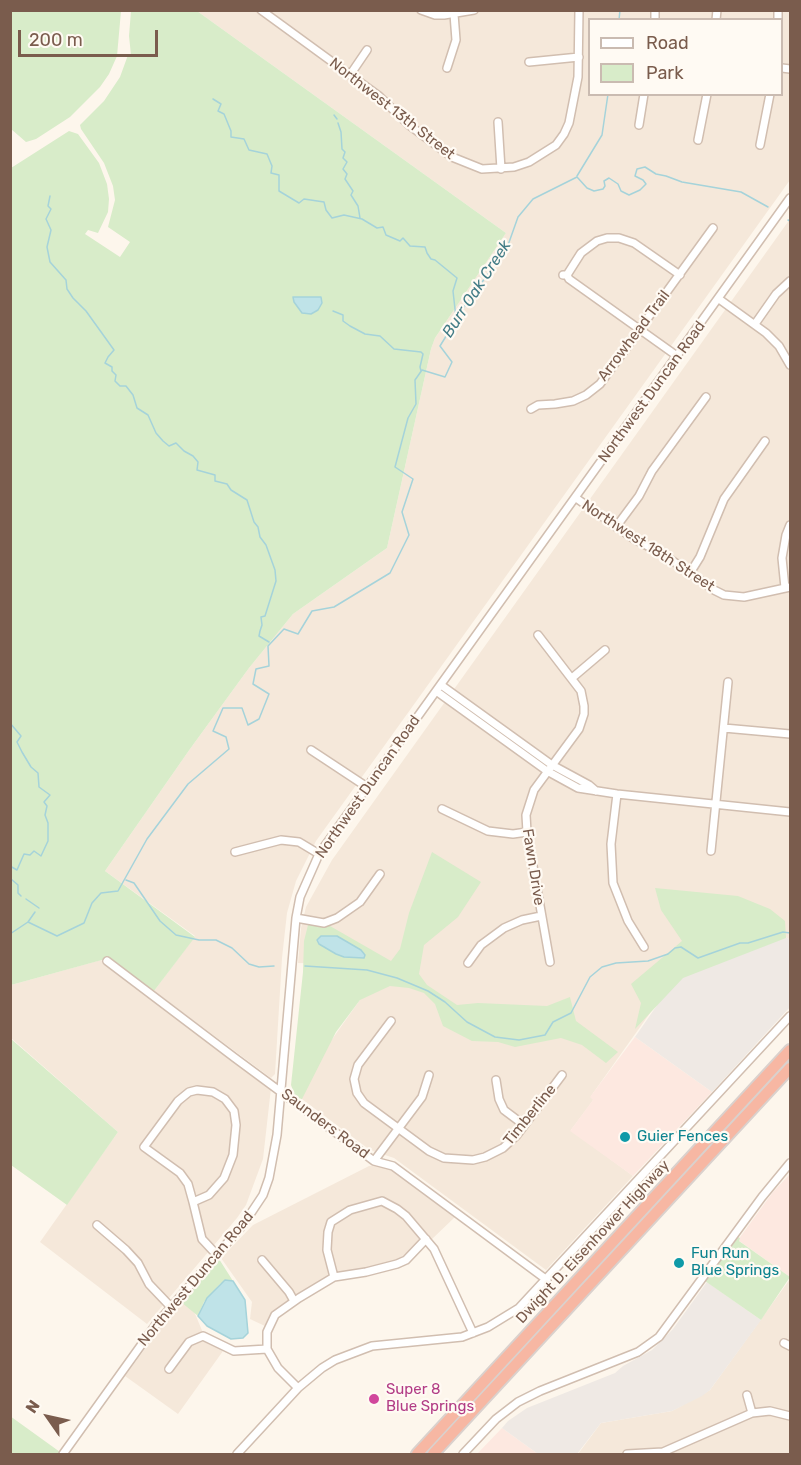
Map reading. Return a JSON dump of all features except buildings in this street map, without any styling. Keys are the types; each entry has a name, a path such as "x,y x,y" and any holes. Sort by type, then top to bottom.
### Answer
{"highway":[{"name":"Dwight D. Eisenhower Highway","path":"417,1455 790,1050"},
{"name":"Dwight D. Eisenhower Highway","path":"433,1455 790,1068"}],"street":[{"name":"Northwest 13th Street","path":"261,10 384,100 409,125 452,157 482,169 501,169"},
{"path":"421,10 435,15 474,10"},
{"path":"498,122 501,169 529,162 556,145 564,134 569,123 576,89 579,10"},
{"path":"447,68 456,40 454,14"},
{"path":"350,75 367,50"},
{"path":"528,62 579,57"},
{"path":"639,125 644,96"},
{"path":"698,140 707,96"},
{"path":"760,145 770,96"},
{"name":"Northwest Duncan Road","path":"63,1455 170,1306 251,1215 263,1195 274,1156 282,1093 296,918 300,897 319,854 790,198"},
{"name":"Arrowhead Trail","path":"531,409 538,405 564,402 586,395 607,376 713,228"},
{"path":"677,356 565,275 589,246 607,238 619,238 634,243 680,275"},
{"path":"755,324 776,294 790,281"},
{"path":"718,298 755,324 779,346 790,365"},
{"path":"616,528 639,496 652,471 706,397"},
{"path":"690,573 700,557 724,499 765,441"},
{"name":"Northwest 18th Street","path":"576,498 616,528 663,554 714,590 744,597 788,587"},
{"path":"788,587 782,558 790,525"},
{"name":"Fawn Drive","path":"538,635 581,691 584,714 579,729 530,797 526,815 550,962"},
{"path":"572,678 605,650"},
{"path":"711,851 728,682"},
{"path":"438,688 550,768 589,785 596,791 616,795 790,812"},
{"path":"724,728 790,734"},
{"path":"311,750 367,787"},
{"path":"616,795 611,844 614,883 627,921 644,947"},
{"path":"442,809 488,831 513,834 527,832"},
{"path":"235,852 281,840 299,842 319,854"},
{"path":"296,918 324,923 337,918 360,902 380,874"},
{"path":"468,963 481,945 504,927 541,915"},
{"name":"Saunders Road","path":"107,961 374,1161 393,1166 547,1280"},
{"path":"237,1455 298,1388 325,1366 360,1349 396,1342 447,1339 473,1333 503,1320 519,1308 790,1016"},
{"name":"Timberline","path":"391,1021 358,1065 355,1072 355,1086 364,1103 436,1155 462,1161 495,1153 509,1143 562,1075"},
{"path":"374,1161 425,1092 429,1075"},
{"path":"496,1080 499,1099 504,1110 524,1125"},
{"path":"193,1202 209,1195 224,1178 233,1155 236,1125 231,1104 219,1095 205,1090 189,1092 178,1101 144,1147 180,1173 188,1184 202,1239 216,1254"},
{"path":"464,1455 496,1419 518,1402 638,1352 659,1338 762,1197 790,1163"},
{"path":"334,1277 327,1250 327,1232 331,1222 350,1210 382,1201 397,1209 434,1249 473,1333"},
{"path":"97,1226 138,1263 149,1284 170,1306"},
{"path":"298,1388 278,1368 267,1349 267,1332 279,1311 334,1277 366,1272 406,1260 426,1239"},
{"path":"262,1260 294,1301"},
{"path":"169,1369 189,1342 203,1336 234,1351 267,1349"},
{"path":"747,1395 752,1413"},
{"path":"627,1455 664,1453 752,1413 770,1411 790,1416"}],"shaded area":[{"path":"197,11 790,11 790,180 316,841 296,881 287,913 275,1074 271,1078 154,991 195,936 105,871 249,668 293,614 387,548 435,338 506,233"},
{"path":"790,219 790,940 763,921 712,926 591,1096 594,1099 571,1130 633,1176 546,1270 394,1158 370,1150 294,1093 384,966 298,963 301,928 306,907 332,860"},
{"path":"763,920 790,940 790,1007 712,1092 635,1037 712,926"},
{"path":"101,960 271,1088 263,1159 246,1205 147,1324 40,1242 118,1132 11,1038 11,985"},
{"path":"635,1037 712,1092 633,1176 570,1131 593,1100 590,1097"},
{"path":"376,1165 392,1170 455,1217 431,1240 421,1241 395,1262 328,1277 275,1311 267,1327 250,1319 252,1302 221,1258 253,1225 369,1166"},
{"path":"790,1174 790,1277 738,1240 773,1192"},
{"path":"790,1279 790,1454 578,1454 601,1423 672,1411 710,1390"},
{"path":"707,1282 761,1320 710,1390 702,1396 672,1411 601,1423 577,1454 538,1454 502,1428 527,1408 615,1373 652,1350 673,1329"},
{"path":"188,1297 206,1340 223,1351 178,1414 125,1376 164,1323"},
{"path":"502,1428 538,1454 477,1454"}],"green space":[{"path":"11,10 121,11 117,56 100,87 70,117 36,139 26,142 11,129"},
{"path":"131,11 197,11 506,233 435,338 387,548 293,614 249,668 105,871 195,937 154,991 109,958 11,985 11,168 69,131 78,134 99,163 107,184 109,199 108,212 98,233 88,230 85,234 120,257 130,242 108,227 115,200 113,186 104,163 80,125 104,101 120,77 128,55 131,55 129,36"},
{"path":"432,852 481,882 458,917 424,945 419,974 427,985 457,1005 478,1003 547,1006 570,997 576,1021 618,1052 606,1063 582,1045 561,1038 515,1047 498,1042 472,1041 443,1026 435,1004 424,993 409,988 390,986 360,1000 336,1032 301,1101 295,1096 291,1085 304,941 308,925 330,926 391,961 400,949 409,913","holes":["342,939 361,950 336,954 319,944"]},
{"path":"655,888 738,896 770,909 785,921 786,938 683,978 635,1029 641,1003 631,984 682,941 661,910"},
{"path":"10,1038 118,1132 67,1205 11,1165"},
{"path":"738,1237 739,1241 790,1277 761,1320 705,1281"},
{"path":"219,1259 233,1281 227,1280 220,1284 204,1302 198,1316 181,1302"},
{"path":"10,1416 60,1452 58,1454 11,1454"}],"water":[{"path":"293,297 321,297 322,303 318,310 311,314 302,313"},
{"path":"321,936 337,936 361,950 365,955 364,958 344,957 336,954 319,944 317,940"},
{"path":"225,1280 233,1281 245,1300 248,1333 243,1338 231,1339 207,1326 198,1316 207,1298"}],"waterway":[{"path":"619,18 620,10"},
{"path":"577,176 602,135 608,96"},
{"path":"213,99 221,104 218,111 224,114 231,137 244,139 249,150 267,154 272,166 271,173 279,175 279,191 299,203 304,199 324,202 332,218 344,215 362,219 377,228 383,227 386,235 400,241 403,238 410,246 425,247 431,259 457,278 453,291 456,318"},
{"path":"334,115 337,119"},
{"path":"338,123 342,149 345,152 343,158 347,162 343,169 347,174 345,179 353,191 351,195 358,206 360,218"},
{"path":"577,177 587,188 594,191 603,189 604,181 609,178 618,184 621,191 629,195 646,184 635,176 637,169 645,167 656,174 682,182 741,192 768,207"},
{"name":"Burr Oak Creek","path":"10,934 28,922 57,936 84,923 92,903 101,893 118,891 147,839 188,784 229,749 226,737 213,731 223,708 242,708 248,725 259,719 269,694 253,684 256,669 269,666 268,646 284,629 298,634 312,611 334,607 390,573 409,535 402,512 413,479 395,467 408,418 416,404 415,380 422,370 445,377 452,362 440,346 466,304 507,248 518,217 533,199 577,177"},
{"path":"50,196 48,206 51,209 46,219 51,230 47,247 50,262 66,280 67,289 73,298 86,311 114,350 105,363 112,367 116,375 115,381 120,386 126,386 133,395 137,408 148,415 156,433 163,441 169,446 176,443 198,462 197,470 215,475 215,481 227,484 231,490 247,500 275,570 276,581 265,616 261,617 262,625 259,636 269,642"},
{"path":"333,311 343,315 343,321 350,326 365,334 380,336 394,349 421,352 423,354 421,371"},
{"path":"10,723 21,736 17,742 22,752 31,767 38,773 39,787 50,795 44,802 47,806 45,815 48,823 48,841 41,856 34,851 30,855 24,854 17,870 10,866"},
{"path":"10,876 18,885 18,893 21,896"},
{"path":"126,880 134,883 160,921 176,935 199,940 216,940 232,948 249,964 259,967 274,966"},
{"path":"26,899 39,908"},
{"path":"28,922 35,912"},
{"path":"305,966 367,970 397,978 428,991 445,1002 467,1022 495,1037 519,1040 545,1035 553,1022 571,1013 590,977 602,967 616,963 648,961 681,947 698,958 740,943 748,943 783,932 790,933"}],"place":[{"name":"Guier Fences","path":"625,1137"},
{"name":"Fun Run Blue Springs","path":"679,1263"},
{"name":"Super 8 Blue Springs","path":"374,1399"}]}
